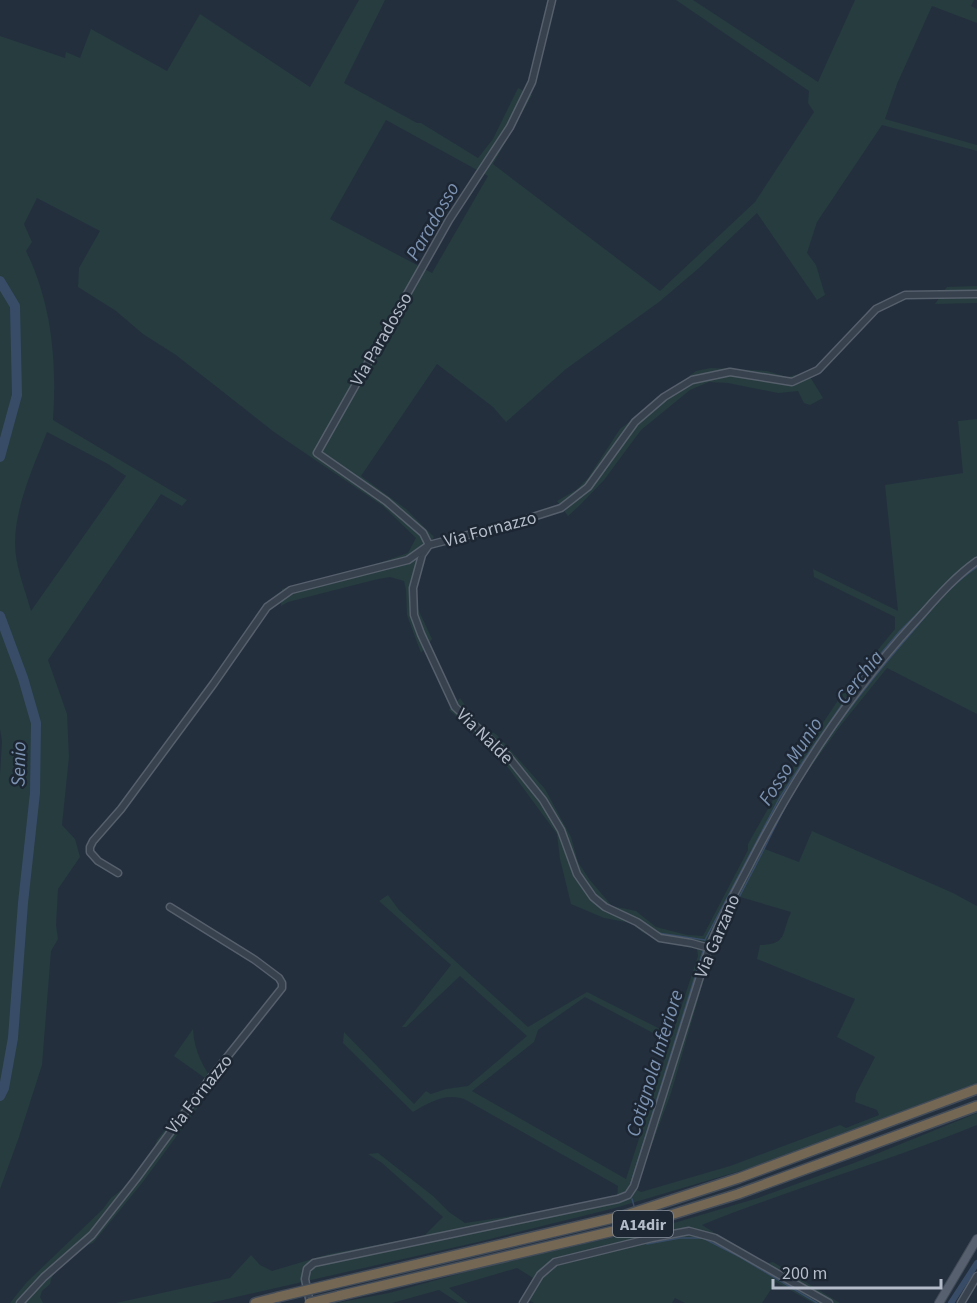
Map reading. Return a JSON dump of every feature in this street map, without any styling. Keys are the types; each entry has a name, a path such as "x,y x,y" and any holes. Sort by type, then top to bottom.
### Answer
{"highway":[{"name":"A14dir","path":"255,1303 626,1215 739,1178 977,1089"},
{"name":"A14dir","path":"309,1303 635,1226 738,1194 977,1106"}],"main road":[{"path":"939,1303 977,1239"}],"street":[{"name":"Via Paradosso","path":"429,545 423,533 386,501 317,453 449,220 510,126 532,82 552,0"},
{"name":"Via Fornazzo","path":"118,873 93,857 90,847 93,841 121,809 267,607 291,590 408,560 429,545 514,524 561,508 588,487 634,422 664,397 692,380 730,372 792,382 818,370 876,309 905,295 977,294"},
{"name":"Via Nalde","path":"429,545 422,555 413,588 414,615 455,707 507,755 543,800 561,830 578,874 593,897 605,907 637,922 660,938 709,948"},
{"name":"Via Garzano","path":"309,1303 305,1279 307,1269 314,1263 628,1195 634,1186 716,930 793,783 839,714 874,668 949,585 977,561"},
{"name":"Via Fornazzo","path":"20,1303 44,1277 92,1235 208,1081 282,988 279,978 255,960 170,907"},
{"path":"524,1303 540,1275 555,1262 641,1240 689,1231 715,1238 829,1303"},
{"path":"961,1303 977,1276"}],"green space":[{"path":"359,0 385,0 344,83 417,123 421,123 478,158 493,139 518,88 532,95 493,164 660,291 755,202 814,112 808,103 809,91 676,0 693,0 818,82 855,0 974,0 971,6 977,9 977,23 932,6 897,84 885,119 977,145 977,151 882,125 817,222 807,253 816,265 825,295 817,300 757,213 659,302 566,369 506,422 493,407 437,364 361,476 406,509 434,537 416,560 418,609 432,639 421,653 407,615 404,581 390,577 378,579 288,602 281,606 282,589 364,568 408,553 416,538 383,506 274,432 176,355 143,334 116,311 78,287 79,268 100,231 37,198 24,224 32,242 26,251 42,292 51,334 54,377 53,420 187,500 182,506 161,494 48,660 67,714 69,757 62,825 75,839 80,857 58,889 56,925 58,939 51,951 42,1065 0,1189 0,775 2,741 0,729 0,36 65,58 66,52 80,58 91,29 167,71 200,14 310,87","holes":["386,120 488,176 432,273 330,219","47,432 126,476 31,611 17,560 16,529 26,486"]},
{"path":"977,286 977,303 935,304 947,287"},
{"path":"711,368 767,371 787,377 807,372 823,398 810,405 804,403 798,391 778,393 728,383 709,382 690,390 641,430 604,480 568,516 557,501 576,490 588,478 620,429 696,371"},
{"path":"977,419 977,714 887,668 841,725 787,800 762,848 799,862 812,831 953,893 977,906 977,1083 788,1157 615,1208 478,1242 210,1303 116,1303 230,1278 251,1255 260,1265 272,1271 329,1254 424,1236 443,1217 382,1163 368,1154 378,1153 465,1223 617,1198 618,1186 466,1100 445,1098 413,1112 343,1043 344,1032 414,1104 426,1091 431,1094 468,1086 527,1036 460,976 406,1027 402,1027 451,965 379,901 388,895 399,910 528,1027 587,992 672,1035 698,956 697,949 663,942 642,932 631,923 604,918 571,904 560,859 557,834 495,750 468,729 449,710 460,698 476,721 497,735 545,789 571,837 578,862 612,906 636,911 656,927 687,935 703,936 748,850 748,844 782,784 847,687 895,629 895,617 814,577 813,569 898,611 885,485 963,473 958,421","holes":["737,896 791,912 782,936 775,943 760,945 757,959 855,999 837,1037 875,1057 856,1094 855,1102 877,1110 879,1115 846,1128 840,1125 730,1166 641,1192 637,1190 637,1185 671,1093 717,934","585,997 670,1042 626,1179 472,1091 534,1042 538,1030"]},
{"path":"193,1029 198,1052 216,1086 212,1088 142,1183 93,1243 64,1255 50,1284 42,1291 40,1297 43,1303 10,1303 26,1283 103,1209 111,1198 145,1172 157,1140 205,1078 174,1056"},
{"path":"977,1113 977,1125 702,1225 764,1264 773,1262 840,1303 813,1303 776,1282 762,1303 685,1303 675,1298 672,1303 534,1303 522,1297 533,1278 517,1268 449,1288 468,1303 459,1303 439,1290 392,1303 336,1303 389,1293 502,1262 664,1226 758,1198 854,1163"}],"waterway":[{"name":"Senio","path":"0,281 15,306 17,395 0,457"},
{"name":"Fosso Munio","path":"970,563 977,557"},
{"name":"Cerchia","path":"714,947 784,808 824,744 897,649 951,588 977,567"},
{"name":"Fosso Munio","path":"640,921 658,933 705,940 779,799 806,757 861,677 900,631 955,576"},
{"name":"Senio","path":"0,616 23,678 36,723 35,793 23,903 13,1038 4,1088 0,1096"},
{"name":"Cotignola Inferiore","path":"631,1183 703,951"},
{"name":"Cotignola Inferiore","path":"632,1199 634,1206"},
{"name":"Cotignola Inferiore","path":"642,1230 644,1235"},
{"name":"Cotignola Inferiore","path":"647,1244 680,1238 703,1238 740,1257 817,1303"},
{"path":"951,1303 977,1263"}],"water label":[{"name":"Paradosso","path":"432,221"}]}
